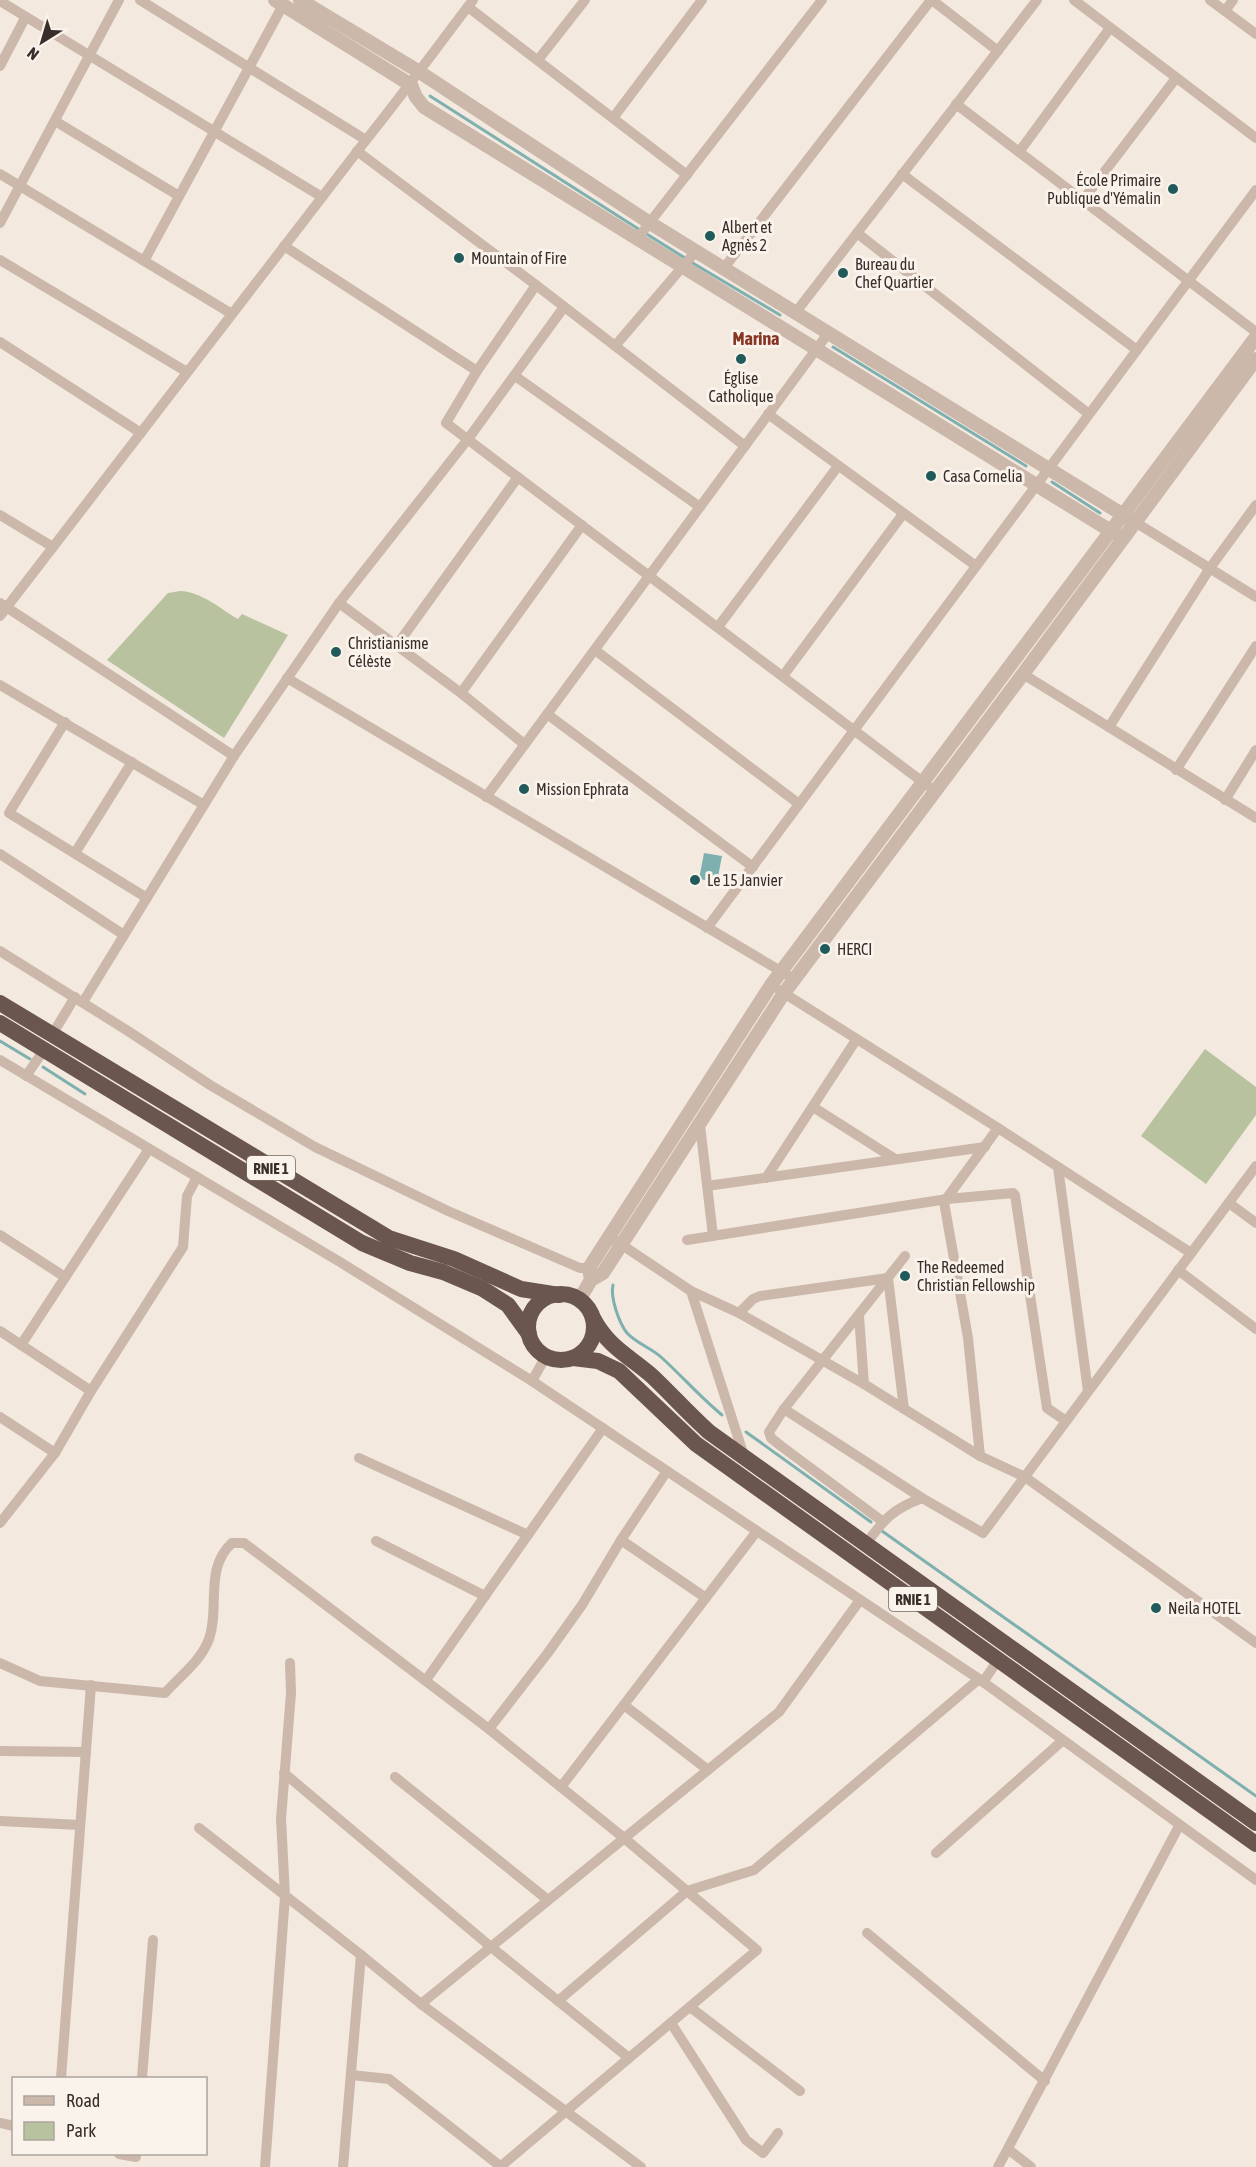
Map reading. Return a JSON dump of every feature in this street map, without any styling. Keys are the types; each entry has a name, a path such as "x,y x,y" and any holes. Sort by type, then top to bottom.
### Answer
{"highway":[{"name":"RNIE 1","path":"0,1003 48,1042 362,1243 483,1289 508,1305 529,1334 535,1347 546,1356 559,1360 573,1358 598,1361 619,1371 696,1444 1256,1844"},
{"name":"RNIE 1","path":"0,1023 48,1042 389,1238 454,1258 521,1289 579,1299 588,1308 600,1332 615,1348 648,1373 709,1432 1256,1823"},
{"path":"529,1334 530,1318 534,1308 546,1298 559,1294"},
{"path":"573,1358 584,1351 591,1342 594,1331 593,1318"}],"street":[{"path":"0,223 119,0"},
{"path":"140,0 366,140"},
{"path":"300,0 418,71 650,223 1256,597"},
{"path":"538,60 585,0"},
{"path":"613,118 702,0"},
{"path":"637,239 822,0"},
{"path":"724,268 932,0 998,51"},
{"path":"796,312 1036,0"},
{"path":"1074,0 1256,138"},
{"path":"1210,0 1256,34"},
{"path":"1225,11 1233,0"},
{"path":"0,2 322,197"},
{"path":"144,261 250,67 279,2 411,85 416,98 424,107 1117,535"},
{"path":"234,756 2,609 53,547 357,151 411,85 418,71 470,2 538,60 687,175"},
{"path":"0,66 26,18"},
{"path":"1019,152 1110,28"},
{"path":"1083,200 1176,78"},
{"path":"956,104 1256,332"},
{"path":"55,121 180,196"},
{"path":"357,151 745,446"},
{"path":"0,174 232,314"},
{"path":"903,174 1137,350"},
{"path":"707,928 1256,190"},
{"path":"857,233 1089,414"},
{"path":"284,246 477,371"},
{"path":"615,346 696,251"},
{"path":"0,260 187,372"},
{"path":"536,285 477,371 446,423 935,791"},
{"path":"26,1076 124,935 234,756 339,603 468,439 564,307"},
{"path":"486,797 829,333"},
{"path":"1130,518 1256,338"},
{"path":"0,342 141,433"},
{"path":"579,1299 610,1237 771,985 923,782 1256,359"},
{"path":"515,376 700,507"},
{"path":"768,414 976,566"},
{"path":"718,627 838,466"},
{"path":"397,645 518,477"},
{"path":"1108,727 1210,568 1256,505"},
{"path":"783,676 903,514"},
{"path":"0,515 53,547"},
{"path":"461,693 582,525"},
{"path":"0,951 210,1085 315,1147 590,1274 603,1273 784,993 1023,674 1117,535"},
{"path":"339,603 461,693 524,744"},
{"path":"1176,770 1256,646"},
{"path":"595,650 799,804"},
{"path":"1023,674 1256,818"},
{"path":"287,678 794,979"},
{"path":"0,685 204,805"},
{"path":"547,714 753,867"},
{"path":"65,723 9,812 147,898"},
{"path":"1225,800 1256,750"},
{"path":"75,853 132,762"},
{"path":"0,854 124,935"},
{"path":"771,985 1191,1253"},
{"path":"766,1178 856,1040"},
{"path":"0,1060 532,1381 981,1681 1256,1880"},
{"path":"813,1107 895,1160"},
{"path":"700,1125 713,1236"},
{"path":"980,1456 968,1338 944,1202 998,1128"},
{"path":"707,1186 985,1147"},
{"path":"21,1345 149,1149"},
{"path":"784,1409 922,1498 983,1533 1256,1166"},
{"path":"1058,1167 1088,1392"},
{"path":"0,1523 55,1453 183,1247 187,1196 197,1177"},
{"path":"687,1240 947,1199 1008,1192 1015,1195 1047,1408 1066,1421"},
{"path":"1228,1203 1256,1223"},
{"path":"0,1235 65,1277"},
{"path":"610,1237 691,1290 739,1313 824,1361 980,1456 1025,1477 1256,1642"},
{"path":"882,1521 771,1438 769,1432 784,1409 905,1256"},
{"path":"1178,1270 1256,1329"},
{"path":"888,1278 904,1408"},
{"path":"739,1313 753,1299 760,1296 888,1278"},
{"path":"691,1290 744,1456"},
{"path":"859,1316 864,1384"},
{"path":"0,1331 92,1391"},
{"path":"532,1381 546,1356"},
{"path":"0,1417 55,1453"},
{"path":"426,1680 603,1428"},
{"path":"359,1458 528,1535"},
{"path":"489,1729 582,1605 621,1540 667,1471"},
{"path":"866,1544 882,1521 902,1506 922,1498"},
{"path":"561,1787 757,1531"},
{"path":"621,1540 705,1598"},
{"path":"376,1541 485,1596"},
{"path":"0,1664 40,1681 165,1692 202,1654 210,1637 216,1570 223,1553 232,1542 244,1543 489,1729 757,1950 500,2167 389,2079 351,2075"},
{"path":"421,2004 778,1712 860,1600"},
{"path":"558,2001 687,1891 754,1870 981,1681 998,1660"},
{"path":"265,2167 285,1896 281,1819 291,1693 290,1663"},
{"path":"61,2077 91,1685"},
{"path":"624,1705 708,1770"},
{"path":"936,1853 1062,1741"},
{"path":"0,1751 86,1752"},
{"path":"284,1773 491,1947 629,2058"},
{"path":"395,1777 549,1900"},
{"path":"0,1821 80,1825"},
{"path":"998,2167 1179,1826"},
{"path":"199,1828 421,2004 566,2110 634,2165"},
{"path":"867,1933 1045,2081"},
{"path":"142,2077 153,1940"},
{"path":"343,2167 361,1955"},
{"path":"690,2007 800,2091"},
{"path":"671,2023 746,2140 763,2153 778,2133"},
{"path":"1008,2150 1031,2167"}],"green space":[{"path":"180,591 203,597 238,619 242,614 288,635 224,738 107,660 168,593"},
{"path":"1205,1049 1256,1087 1256,1115 1206,1184 1141,1136"}],"water":[{"path":"704,853 722,856 717,882 699,879"}],"waterway":[{"path":"430,96 640,230"},
{"path":"645,233 685,258"},
{"path":"691,262 780,315"},
{"path":"833,347 1026,466"},
{"path":"1052,482 1100,513"},
{"path":"0,1041 30,1059"},
{"path":"43,1067 85,1094"},
{"path":"613,1285 616,1310 627,1333 661,1357 722,1415"},
{"path":"746,1432 871,1522"},
{"path":"882,1531 1256,1796"}],"place":[{"name":"École Primaire Publique d'Yémalin","path":"1173,189"},
{"name":"Albert et Agnès 2","path":"710,236"},
{"name":"Mountain of Fire","path":"459,258"},
{"name":"Bureau du Chef Quartier","path":"843,273"},
{"name":"Église Catholique","path":"741,359"},
{"name":"Casa Cornelia","path":"931,476"},
{"name":"Christianisme Célèste","path":"336,652"},
{"name":"Mission Ephrata","path":"524,789"},
{"name":"Le 15 Janvier","path":"695,880"},
{"name":"HERCI","path":"825,949"},
{"name":"The Redeemed Christian Fellowship","path":"905,1276"},
{"name":"Neila HOTEL","path":"1156,1608"}],"district":[{"name":"Marina","path":"756,338"}]}
